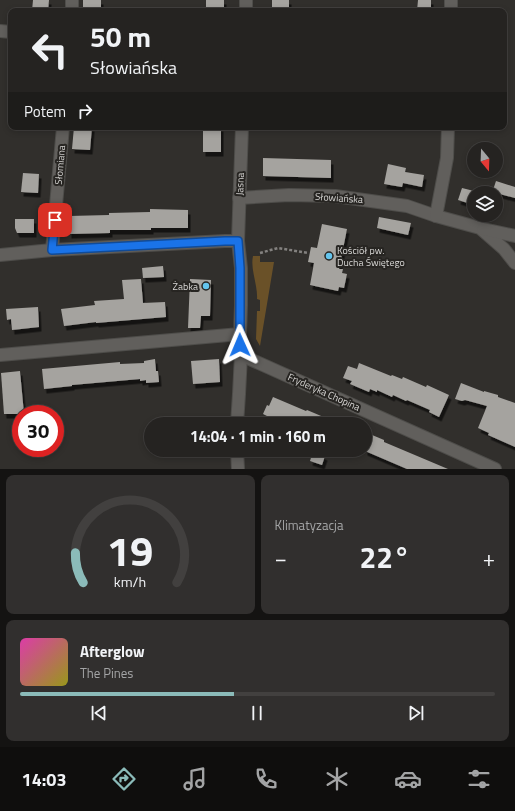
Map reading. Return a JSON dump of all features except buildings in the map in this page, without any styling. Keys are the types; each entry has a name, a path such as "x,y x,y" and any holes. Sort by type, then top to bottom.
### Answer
{"street":[{"name":"Słomiana","path":"52,250 63,130"},
{"name":"Jasna","path":"237,417 241,355 241,305 238,241 242,130"},
{"path":"436,216 447,158 448,130"},
{"name":"Słowiańska","path":"239,198 289,195 336,196 407,206 436,216 515,236"},
{"name":"Słowiańska","path":"480,228 504,249 515,263"},
{"path":"0,255 52,250 238,241"},
{"path":"0,355 240,334"},
{"name":"Fryderyka Chopina","path":"241,355 495,469"},
{"path":"237,457 238,469"}],"path":[{"path":"266,247 268,251"},
{"path":"260,254 278,248 308,253"}],"shaded area":[{"path":"253,256 260,256 260,262 274,262 260,346 256,339 257,311 260,311 260,300 257,299 252,266"}],"place":[{"name":"Kościół pw. Ducha Świętego","path":"329,256"},
{"name":"Żabka","path":"206,286"}],"route":[{"path":"55,220 52,250 238,241 241,305 240,345"}]}
